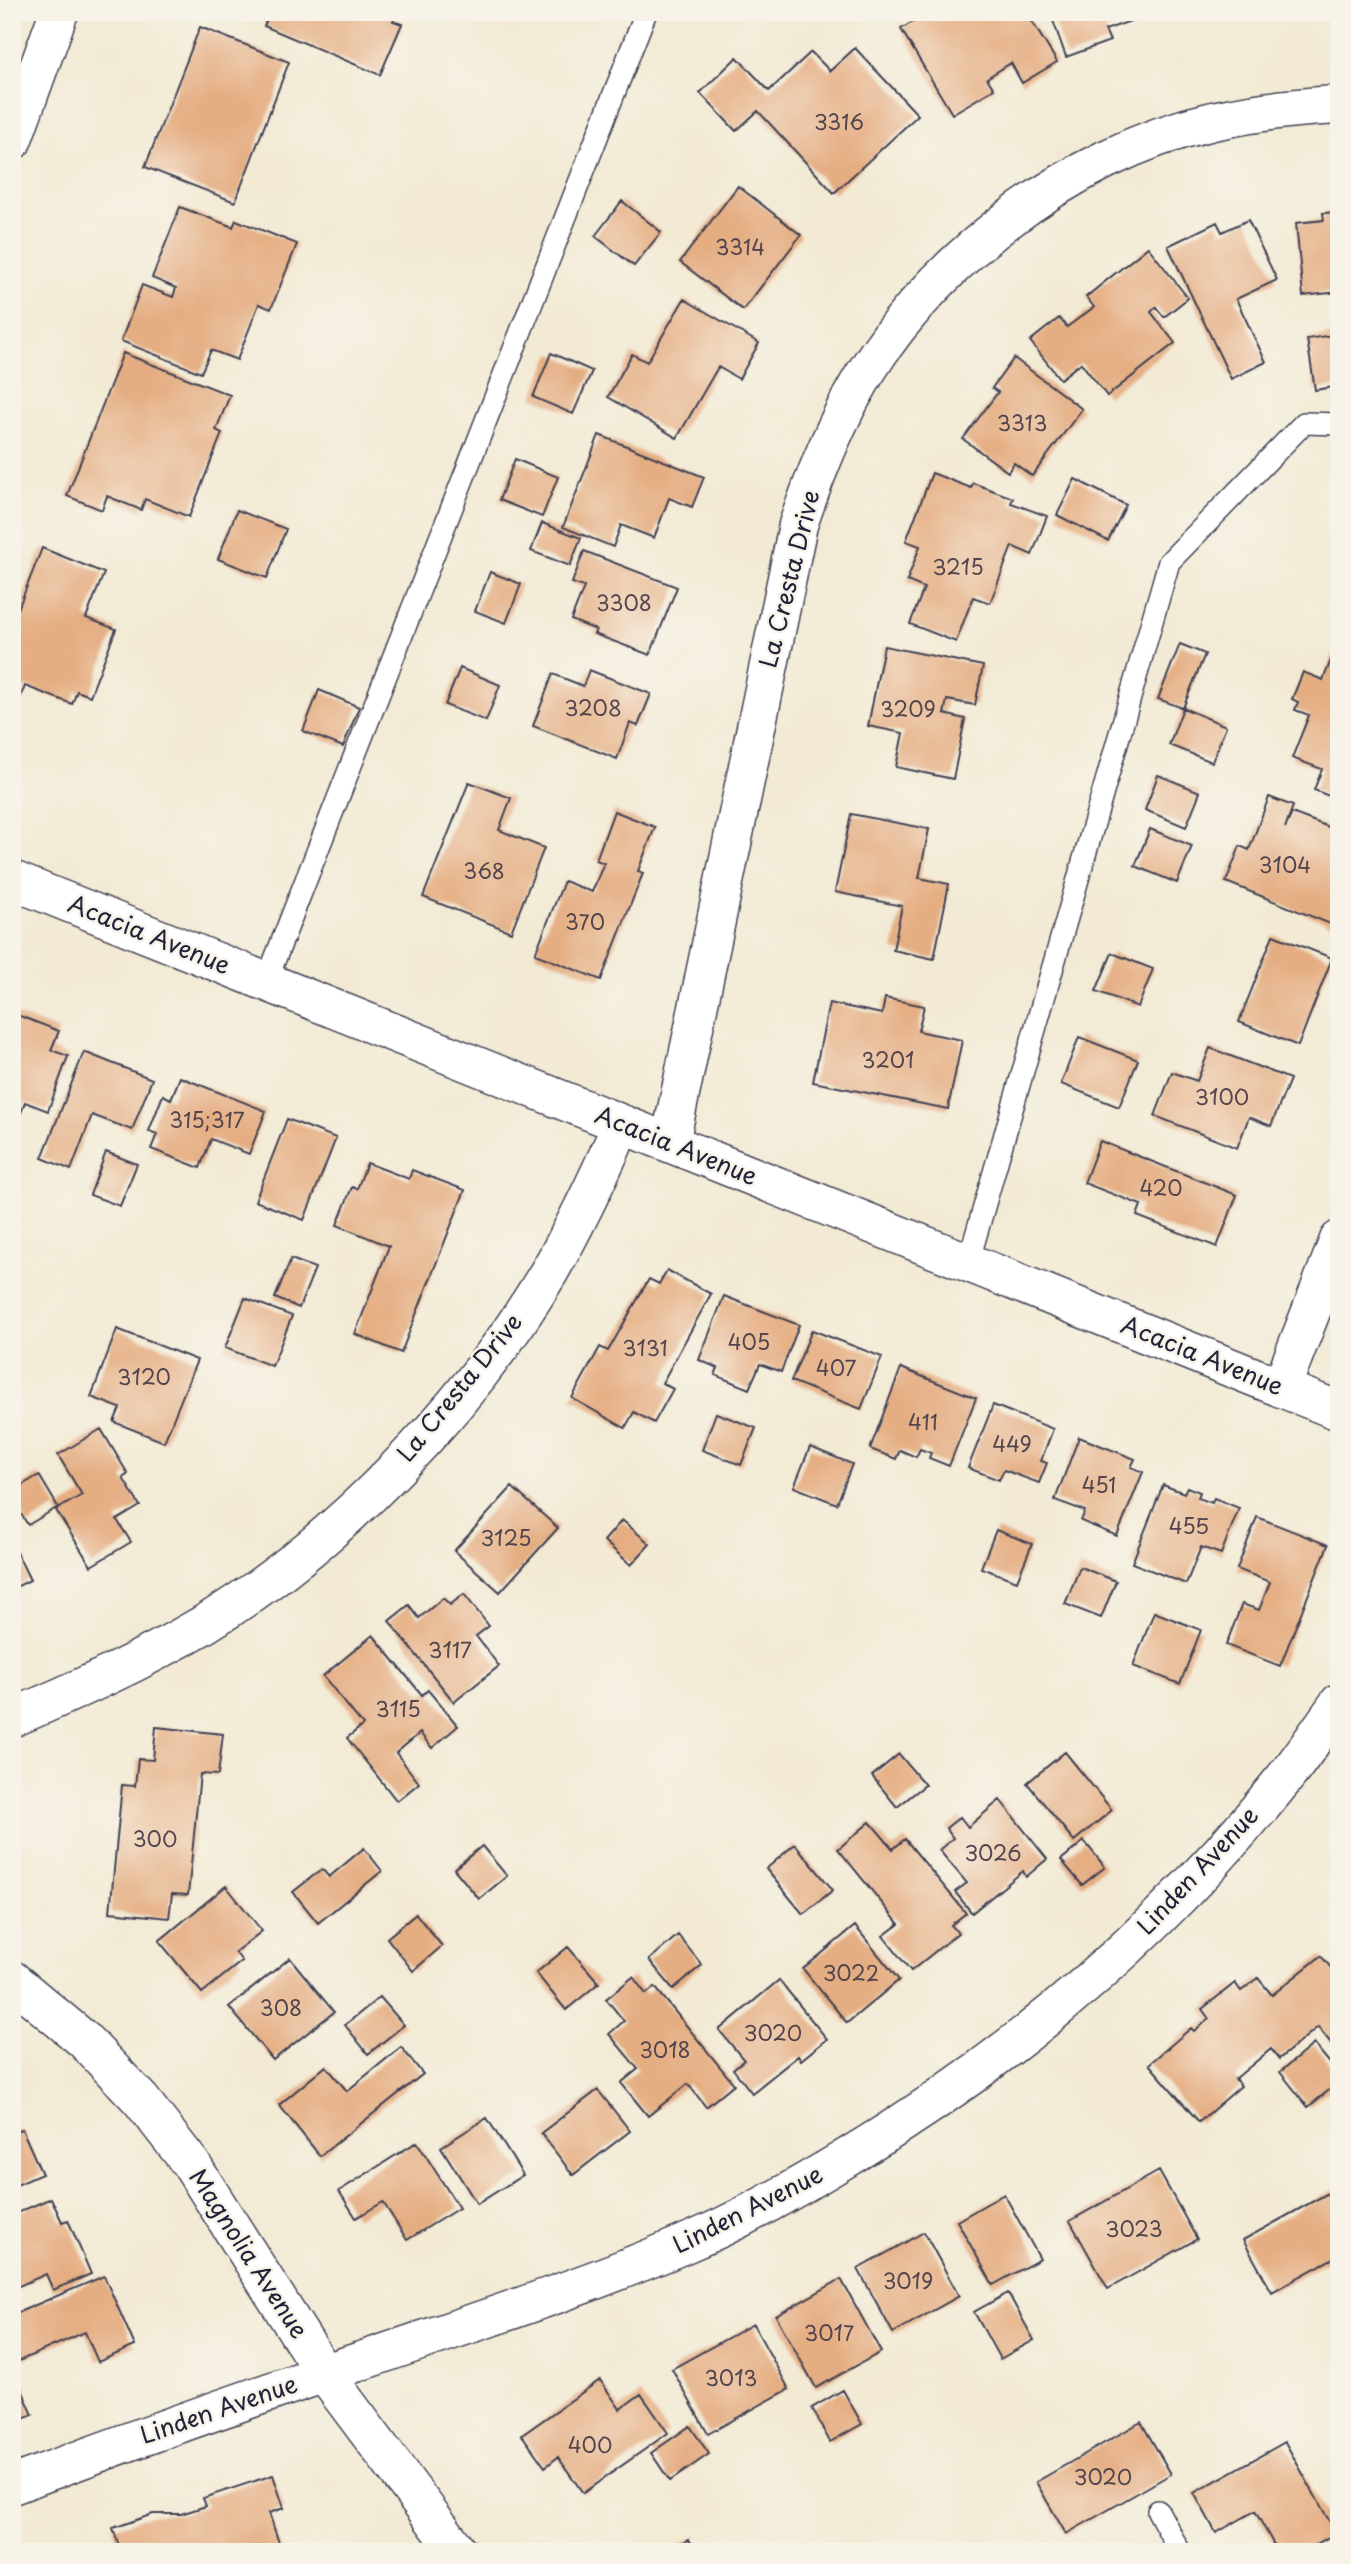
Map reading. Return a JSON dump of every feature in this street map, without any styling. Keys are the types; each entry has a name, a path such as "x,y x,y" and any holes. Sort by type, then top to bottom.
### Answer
{"street":[{"path":"12,141 59,12"},
{"name":"La Cresta Drive","path":"670,1143 798,525 821,458 852,395 897,328 951,268 1004,222 1062,183 1134,147 1211,121 1290,107 1339,105"},
{"name":"Acacia Avenue","path":"12,880 1339,1411"},
{"name":"La Cresta Drive","path":"12,1718 108,1677 204,1624 280,1571 351,1513 429,1435 498,1348 549,1272 600,1174 622,1124"},
{"path":"1281,1388 1339,1240"},
{"name":"Linden Avenue","path":"12,2485 324,2373 581,2287 686,2244 787,2193 909,2121 1001,2055 1088,1983 1191,1885 1284,1779 1339,1703"},
{"name":"Magnolia Avenue","path":"12,1980 84,2040 141,2100 191,2165 324,2373 458,2552"}],"lane":[{"path":"266,982 646,12"},
{"path":"968,1262 1168,562 1304,423 1339,424"},
{"path":"1158,2511 1180,2552"}],"building":[{"path":"270,12 397,12 393,21 402,24 380,75 264,26"},
{"path":"930,12 1026,12 1057,62 1022,83 1011,63 987,78 994,89 952,114 901,29"},
{"path":"1050,12 1153,13 1105,30 1110,41 1066,57"},
{"path":"200,27 289,62 235,202 145,167"},
{"path":"855,48 918,115 834,193 758,111 736,131 700,93 737,57 769,91 811,52 830,71"},
{"path":"738,186 801,235 743,310 680,262"},
{"path":"622,201 661,232 634,266 595,236"},
{"path":"180,207 233,227 236,220 297,244 271,309 259,304 237,360 211,350 201,373 121,341 142,285 173,297 176,288 152,278"},
{"path":"1339,212 1339,292 1303,296 1296,223 1324,220 1323,213"},
{"path":"1248,220 1277,280 1236,299 1266,362 1231,379 1168,246 1217,222 1222,232"},
{"path":"1148,247 1188,298 1164,317 1156,307 1151,312 1175,343 1107,396 1081,363 1060,379 1030,341 1059,318 1067,327 1094,307 1086,297"},
{"path":"684,299 759,343 739,379 718,367 677,438 608,397 632,354 647,362"},
{"path":"1339,334 1339,386 1315,390 1307,339"},
{"path":"123,353 230,395 216,430 222,433 189,517 145,499 141,510 107,496 102,510 67,496"},
{"path":"551,353 592,371 573,414 533,397"},
{"path":"1014,358 1082,409 1032,476 1014,463 1008,472 963,439 998,392 992,388"},
{"path":"599,435 704,477 692,507 669,498 654,538 621,525 613,547 563,527"},
{"path":"515,459 558,477 542,517 499,500"},
{"path":"932,473 971,488 973,483 1013,498 1011,503 1047,516 1032,555 1012,546 990,603 973,597 956,642 910,624 924,588 907,581 920,546 906,541"},
{"path":"1075,479 1126,505 1108,541 1057,515"},
{"path":"237,510 286,529 267,578 218,559"},
{"path":"542,523 581,538 570,566 531,551"},
{"path":"42,548 104,573 86,618 116,629 90,696 77,691 72,704 25,686 12,718 12,607 18,609"},
{"path":"584,551 677,587 650,655 594,634 596,630 571,620 584,587 572,583"},
{"path":"490,572 521,584 506,623 475,611"},
{"path":"1180,644 1205,654 1183,708 1158,699"},
{"path":"884,646 983,666 975,705 947,700 944,714 965,719 953,779 896,767 903,733 868,726"},
{"path":"1333,655 1339,657 1339,800 1314,790 1322,769 1292,758 1309,715 1295,710 1298,702 1292,699 1303,672 1323,680"},
{"path":"460,668 500,685 486,721 445,705"},
{"path":"589,670 651,694 638,726 630,723 617,759 533,726 553,674 583,686"},
{"path":"319,690 359,707 343,747 303,731"},
{"path":"1183,708 1226,726 1212,762 1169,745"},
{"path":"1158,775 1200,792 1186,827 1145,810"},
{"path":"469,782 511,798 499,830 544,848 511,932 423,897"},
{"path":"1269,797 1293,806 1285,828 1292,813 1339,831 1339,910 1333,925 1226,882 1240,846 1249,850"},
{"path":"614,811 655,827 638,871 643,873 601,980 535,954 564,881 592,892 604,863 596,860"},
{"path":"851,814 929,829 919,878 949,884 934,959 893,950 902,906 835,892"},
{"path":"1150,829 1192,846 1177,883 1135,866"},
{"path":"1273,935 1332,958 1298,1046 1239,1022"},
{"path":"1112,953 1153,969 1138,1007 1096,991"},
{"path":"885,998 924,1006 918,1031 962,1040 948,1109 813,1082 829,1003 882,1014"},
{"path":"12,1013 59,1031 51,1050 68,1056 48,1111 25,1102 21,1113 12,1109"},
{"path":"1079,1037 1138,1060 1119,1107 1061,1084"},
{"path":"1210,1048 1290,1079 1271,1126 1249,1117 1237,1148 1155,1116 1172,1072 1197,1081"},
{"path":"84,1052 152,1079 132,1130 92,1115 71,1170 42,1158"},
{"path":"180,1077 266,1111 249,1154 211,1139 200,1168 151,1149 157,1134 149,1131 163,1095 171,1099"},
{"path":"287,1119 336,1138 304,1220 255,1201"},
{"path":"1100,1141 1237,1195 1217,1247 1137,1216 1141,1205 1084,1183"},
{"path":"106,1152 137,1164 120,1206 90,1195"},
{"path":"367,1163 409,1179 412,1170 465,1190 401,1353 355,1334 389,1246 337,1225 352,1187 357,1189"},
{"path":"291,1259 315,1268 299,1308 275,1298"},
{"path":"667,1270 711,1294 662,1383 673,1389 654,1423 634,1412 625,1428 572,1398 600,1347 608,1351 649,1279 659,1284"},
{"path":"724,1296 799,1325 781,1372 760,1364 749,1389 715,1375 718,1368 699,1360"},
{"path":"245,1298 292,1316 272,1366 225,1348"},
{"path":"117,1329 197,1360 164,1442 114,1422 120,1408 91,1397"},
{"path":"812,1330 882,1357 861,1409 791,1381"},
{"path":"901,1368 976,1398 949,1466 929,1458 931,1453 920,1449 916,1457 900,1450 896,1459 870,1449"},
{"path":"993,1405 1053,1429 1041,1461 1047,1463 1039,1483 1004,1470 999,1480 968,1468"},
{"path":"716,1413 756,1428 741,1465 702,1450"},
{"path":"101,1429 128,1474 123,1478 140,1506 117,1520 131,1542 91,1566 56,1510 82,1495 58,1455"},
{"path":"1079,1437 1135,1459 1131,1467 1143,1472 1117,1536 1081,1521 1085,1511 1055,1500"},
{"path":"810,1447 852,1464 837,1504 794,1487"},
{"path":"39,1475 58,1507 28,1525 12,1500 12,1491"},
{"path":"1163,1485 1184,1493 1187,1487 1200,1492 1198,1498 1212,1503 1214,1498 1239,1508 1221,1554 1201,1547 1186,1584 1132,1563"},
{"path":"512,1487 558,1528 500,1592 454,1551"},
{"path":"1257,1517 1328,1545 1280,1666 1226,1645 1242,1604 1259,1610 1270,1582 1237,1569"},
{"path":"622,1520 650,1544 631,1565 604,1541"},
{"path":"996,1530 1032,1544 1017,1581 981,1568"},
{"path":"12,1543 30,1580 12,1589"},
{"path":"1080,1567 1116,1581 1101,1618 1065,1604"},
{"path":"464,1594 489,1626 476,1636 499,1666 454,1702 389,1621 409,1605 419,1618 443,1598 450,1605"},
{"path":"1154,1612 1201,1630 1180,1684 1133,1666"},
{"path":"373,1635 422,1695 428,1690 458,1726 432,1748 420,1733 396,1753 419,1783 397,1801 347,1738 363,1725 323,1676"},
{"path":"156,1727 223,1734 218,1775 200,1774 188,1895 172,1894 169,1918 110,1912 122,1785 135,1786 138,1759 153,1760"},
{"path":"1065,1752 1112,1810 1074,1841 1027,1783"},
{"path":"899,1754 925,1785 897,1807 872,1776"},
{"path":"1000,1800 1047,1859 1026,1877 1023,1871 972,1913 955,1892 967,1883 939,1850 953,1838 946,1828 960,1817 968,1827"},
{"path":"870,1822 893,1849 905,1839 966,1913 951,1925 958,1933 911,1971 883,1936 899,1924 838,1849"},
{"path":"1084,1841 1105,1867 1082,1885 1061,1860"},
{"path":"795,1844 833,1890 803,1914 766,1869"},
{"path":"482,1846 507,1876 479,1899 454,1869"},
{"path":"364,1848 382,1871 318,1923 293,1892 322,1869 329,1877"},
{"path":"226,1886 262,1931 235,1952 242,1961 202,1993 159,1941"},
{"path":"416,1914 442,1946 413,1971 387,1938"},
{"path":"855,1926 899,1980 847,2023 803,1969"},
{"path":"678,1935 702,1965 673,1989 649,1960"},
{"path":"568,1947 599,1983 566,2010 536,1973"},
{"path":"1321,1956 1339,1977 1339,2053 1318,2027 1279,2059 1271,2049 1235,2079 1241,2086 1199,2122 1149,2064 1191,2028 1194,2031 1209,2019 1202,2009 1235,1983 1241,1991 1258,1978 1272,1995"},
{"path":"290,1958 334,2012 273,2060 229,2007"},
{"path":"633,1977 646,1994 655,1987 734,2084 706,2107 688,2084 648,2116 621,2083 638,2069 609,2034 624,2021 606,1999"},
{"path":"779,1980 827,2039 801,2060 798,2056 752,2093 733,2069 744,2060 719,2030"},
{"path":"380,1997 404,2025 368,2054 345,2025"},
{"path":"1314,2044 1339,2074 1339,2082 1308,2107 1280,2072"},
{"path":"401,2047 423,2074 320,2156 279,2105 326,2066 347,2091"},
{"path":"598,2090 630,2131 573,2175 541,2133"},
{"path":"487,2118 523,2175 477,2204 441,2147"},
{"path":"22,2129 42,2174 12,2187 12,2132"},
{"path":"417,2142 459,2208 407,2240 383,2202 356,2218 339,2191"},
{"path":"1159,2171 1197,2239 1108,2289 1070,2221"},
{"path":"1339,2187 1339,2255 1272,2292 1243,2240"},
{"path":"1004,2194 1040,2259 993,2285 957,2221"},
{"path":"51,2198 62,2222 68,2220 91,2274 53,2290 46,2274 12,2289 12,2215"},
{"path":"924,2232 959,2296 893,2333 858,2269"},
{"path":"104,2276 135,2346 98,2362 85,2332 12,2364 12,2315"},
{"path":"841,2279 881,2352 816,2388 776,2316"},
{"path":"1008,2293 1034,2340 1000,2359 974,2312"},
{"path":"753,2324 789,2389 708,2434 672,2369"},
{"path":"12,2367 33,2415 12,2423"},
{"path":"600,2380 620,2409 641,2394 668,2433 583,2493 558,2457 545,2467 522,2435"},
{"path":"843,2390 862,2424 830,2442 812,2408"},
{"path":"1141,2422 1171,2474 1066,2534 1036,2482"},
{"path":"690,2426 709,2454 670,2481 651,2453"},
{"path":"1285,2442 1336,2533 1302,2552 1278,2552 1255,2511 1216,2533 1194,2493"},
{"path":"273,2475 284,2508 269,2513 282,2552 121,2552 113,2528 153,2514 181,2514 206,2506 203,2498"},
{"path":"689,2539 695,2552 667,2552"}]}
